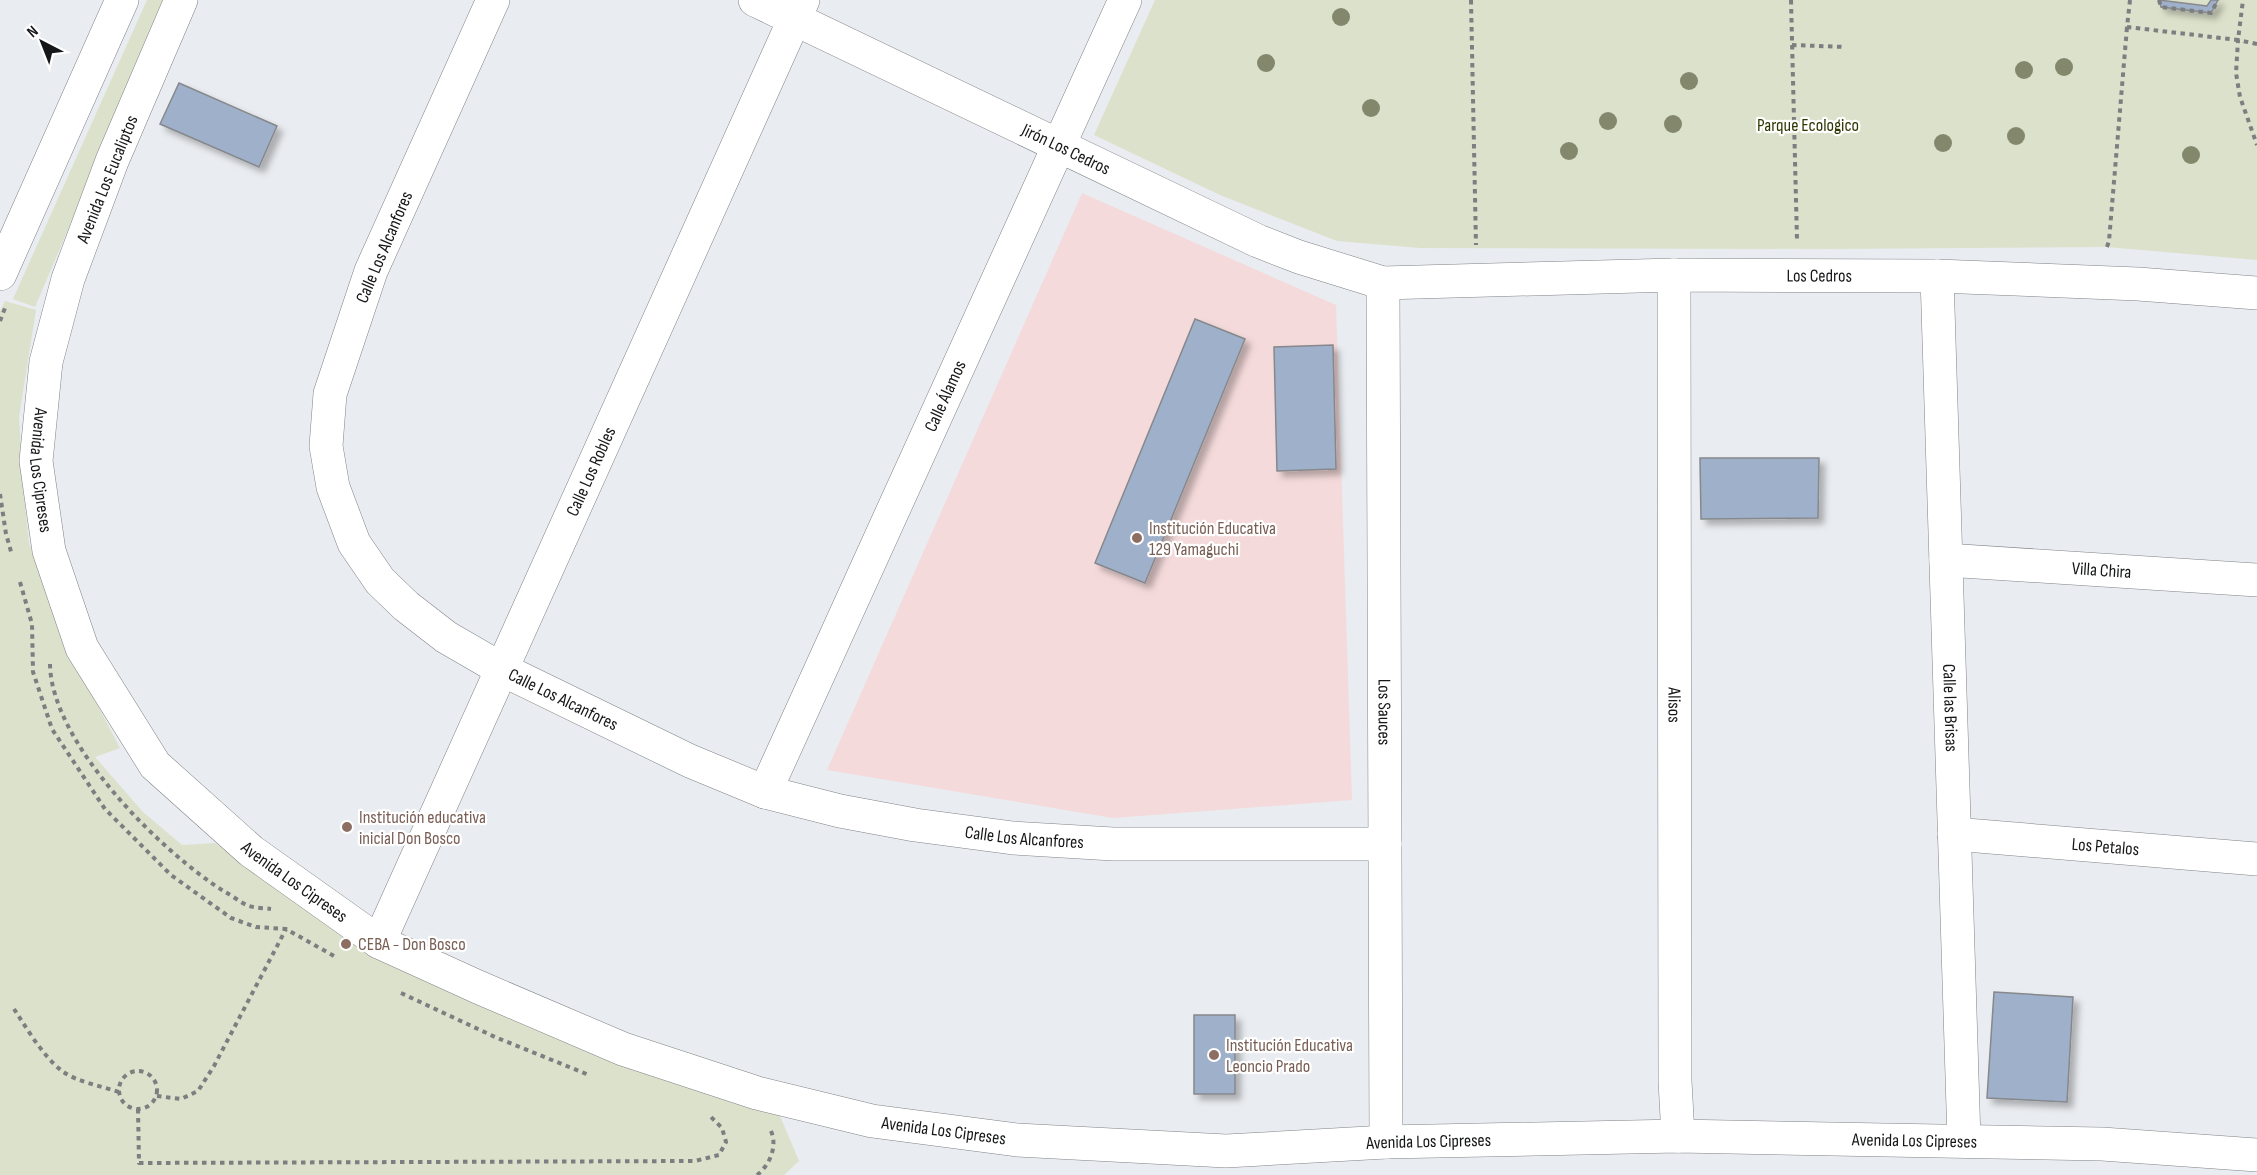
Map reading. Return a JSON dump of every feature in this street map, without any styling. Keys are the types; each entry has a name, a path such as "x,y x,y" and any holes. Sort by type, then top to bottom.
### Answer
{"street":[{"path":"0,274 122,0"},
{"name":"Avenida Los Eucaliptos","path":"46,362 68,279 108,172 181,0"},
{"name":"Calle Los Alcanfores","path":"493,0 371,272 330,394 326,446 333,488 354,543 380,580 406,606 446,638 503,670 690,761 765,792 840,811 904,823 1013,838 1113,844 1385,844"},
{"name":"Jirón Los Cedros","path":"754,0 799,9 1059,145 1258,241 1299,257 1383,282"},
{"name":"Calle Álamos","path":"765,792 1125,0"},
{"name":"Calle Los Robles","path":"379,942 799,9"},
{"name":"Los Cedros","path":"1383,282 1674,275 1937,276 2138,284 2257,293"},
{"name":"Alisos","path":"1674,275 1675,1081 1678,1136"},
{"name":"Calle las Brisas","path":"1937,276 1964,1140"},
{"name":"Los Sauces","path":"1383,282 1386,1142"},
{"name":"Avenida Los Cipreses","path":"46,362 36,461 49,551 82,648 155,765 251,851 379,942 623,1049 757,1093 872,1121 1017,1140 1226,1151 1386,1142 1678,1136 2102,1144 2257,1155"},
{"name":"Villa Chira","path":"1946,560 2257,580"},
{"name":"Los Petalos","path":"1954,834 2257,859"}],"path":[{"path":"1471,0 1476,279"},
{"path":"1791,0 1797,240"},
{"path":"2107,247 2130,0"},
{"path":"2159,0 2161,7 2211,13 2218,0"},
{"path":"2243,0 2236,74 2240,97 2257,145"},
{"path":"2127,27 2257,44"},
{"path":"1792,45 1845,47"},
{"path":"0,321 7,304 13,306"},
{"path":"0,494 12,556"},
{"path":"19,579 32,624 33,672 52,729 105,808 171,875 231,918 256,927 286,929 335,956"},
{"path":"50,655 50,679 62,714 84,752 119,799 154,837 208,881 249,906 281,911"},
{"path":"156,1095 181,1099 198,1091 214,1066 286,929"},
{"path":"393,988 495,1037 600,1080"},
{"path":"14,1009 36,1043 63,1071 89,1083 119,1092"},
{"path":"140,1070 151,1075 157,1084 156,1095 146,1107 138,1109 129,1107 122,1100 119,1092 122,1081 129,1073 140,1070"},
{"path":"138,1109 139,1162 695,1161 719,1155 726,1142 722,1128 706,1113"},
{"path":"757,1175 770,1162 773,1135 768,1126"}],"shaded area":[{"name":"Institución Educativa 129 Yamaguchi","path":"1082,193 1336,305 1352,800 1113,818 827,770"}],"green space":[{"path":"147,0 166,0 35,307 13,299"},
{"name":"Parque Ecologico","path":"1155,0 2257,0 2257,260 2107,247 1420,248 1337,241 1220,195 1094,135"},
{"path":"5,301 36,310 19,417 29,543 59,632 120,748 95,757 143,812 182,845 215,843 304,907 777,1109 799,1161 784,1175 0,1175 0,311"}],"building":[{"path":"2159,0 2207,6 2211,0 2218,0 2211,13 2161,7"},
{"path":"179,83 277,126 259,167 160,124"},
{"path":"1195,319 1245,339 1145,583 1095,563"},
{"path":"1333,345 1336,469 1277,471 1274,347"},
{"path":"1700,458 1819,458 1818,518 1701,519"},
{"path":"1994,992 2073,997 2067,1102 1987,1098"},
{"name":"Institución Educativa Leoncio Prado","path":"1194,1015 1235,1015 1235,1094 1194,1094"}],"place":[{"name":"Institución Educativa 129 Yamaguchi","path":"1137,538"},
{"name":"Institución educativa inicial Don Bosco","path":"347,827"},
{"name":"CEBA - Don Bosco","path":"346,944"},
{"name":"Institución Educativa Leoncio Prado","path":"1214,1055"}]}
